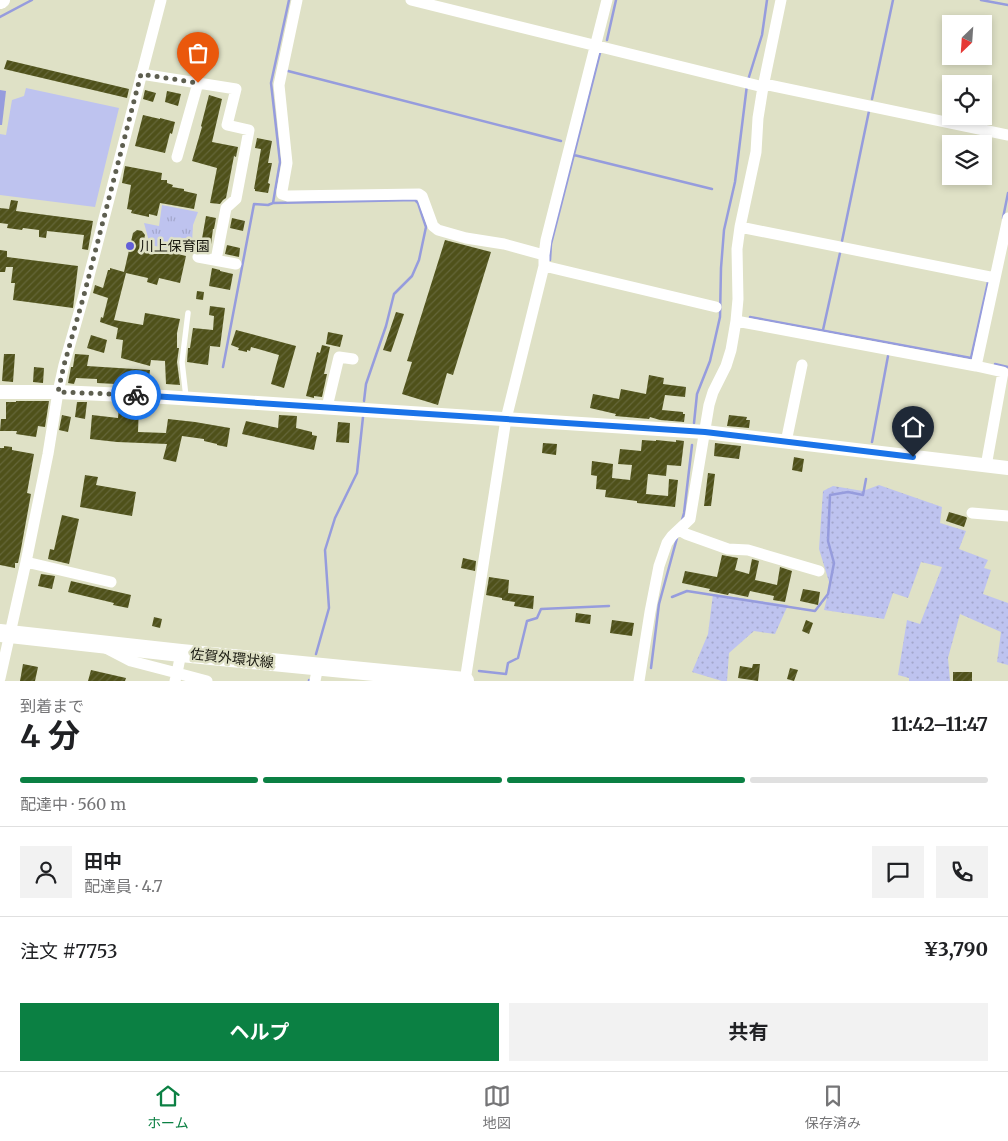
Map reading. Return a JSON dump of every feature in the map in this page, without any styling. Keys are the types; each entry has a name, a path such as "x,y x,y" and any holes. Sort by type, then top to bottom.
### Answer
{"main road":[{"name":"佐賀外環状線","path":"5,634 181,653 317,674 465,681"}],"street":[{"path":"0,678 5,634 26,562 64,365 161,0"},
{"path":"297,0 279,84 287,163 282,194 288,196 419,194 422,196 433,226 438,230 466,238 504,244 544,260 716,307"},
{"path":"411,0 755,85 1008,135"},
{"path":"465,681 506,419 544,260 546,240 607,0"},
{"path":"639,681 659,566 667,543 690,520 709,405 731,350 738,298 740,227 756,152 758,118 755,85 781,0"},
{"path":"141,74 236,89 227,125 249,130 236,199 226,208 216,260"},
{"path":"177,157 198,83"},
{"path":"976,366 1008,218"},
{"path":"740,227 994,278"},
{"path":"198,257 236,264"},
{"path":"736,321 1003,372 986,466"},
{"path":"327,407 339,357 353,360"},
{"path":"786,442 802,365"},
{"path":"0,392 58,392 186,398 705,432 1008,468"},
{"path":"972,513 1008,516"},
{"path":"679,533 728,549 748,550 819,571"},
{"path":"26,562 111,582"},
{"path":"99,644 131,662 176,677 207,681"},
{"path":"176,677 181,653"}],"lane":[{"path":"186,398 182,362 188,313"}],"green space":[{"path":"26,88 119,108 95,207 0,195 0,134 6,135 12,100 24,96"},
{"path":"162,205 198,212 193,225 192,243 181,241 180,251 150,245 144,223 159,226"},
{"path":"879,485 942,507 940,523 966,531 959,549 988,560 984,568 991,570 983,594 1008,603 1008,665 997,662 1001,632 960,614 948,658 950,681 909,681 909,678 898,675 907,620 920,624 942,567 921,562 908,598 893,593 884,619 824,610 830,585 819,549 823,491 833,486 863,491"},
{"path":"713,594 788,605 775,634 754,631 729,653 727,681 692,672 708,634"}],"shaded area":[{"path":"0,90 6,91 2,125 0,125"}],"building":[{"path":"7,60 129,89 127,98 4,69"},
{"path":"145,90 156,93 153,102 143,99"},
{"path":"167,91 181,94 178,106 165,102"},
{"path":"209,95 222,99 212,142 238,147 236,157 234,156 226,198 220,204 210,203 217,168 192,161"},
{"path":"143,115 175,122 165,153 135,146"},
{"path":"257,138 272,141 268,163 272,163 268,193 255,191 254,189 261,149 255,148"},
{"path":"125,166 162,173 161,180 167,180 167,183 173,185 172,187 197,194 194,209 160,203 157,216 149,214 149,217 131,213 132,210 127,209 131,185 122,183"},
{"path":"11,200 18,201 16,211 93,221 88,250 82,249 84,235 47,231 46,238 39,237 39,230 7,228 8,224 0,223 0,208 9,209"},
{"path":"206,216 216,218 210,252 200,250"},
{"path":"232,218 245,221 243,231 230,228"},
{"path":"137,230 142,231 145,235 144,240 149,247 186,256 180,283 159,278 157,285 147,282 148,278 126,273 114,320 143,325 145,313 180,319 177,333 177,348 179,348 177,362 180,385 166,384 165,361 151,360 150,366 121,358 123,340 116,339 118,328 100,322 101,317 103,318 108,298 93,293 95,285 103,288 110,268 124,272 133,233"},
{"path":"445,240 491,252 453,375 447,373 438,405 402,394 412,362 407,361"},
{"path":"227,245 240,248 239,257 225,254"},
{"path":"0,250 7,251 7,257 78,266 73,308 13,300 15,283 11,283 13,267 6,267 5,272 0,272"},
{"path":"212,268 233,274 230,290 209,286"},
{"path":"197,291 204,292 203,300 196,299"},
{"path":"210,306 225,308 220,347 210,346 208,365 187,362 193,328 213,330 214,316 209,315"},
{"path":"396,312 404,314 391,352 383,350"},
{"path":"236,330 296,346 284,388 271,384 279,355 251,347 250,351 247,350 247,352 238,350 239,348 231,345"},
{"path":"328,332 343,335 340,347 326,344"},
{"path":"91,335 107,340 104,353 87,348"},
{"path":"322,345 330,347 324,374 327,374 322,397 314,396 314,398 306,396 317,352 320,353"},
{"path":"4,354 15,354 13,382 2,381"},
{"path":"75,354 89,355 87,366 150,370 146,387 97,383 97,379 76,378 74,384 68,383"},
{"path":"34,367 44,368 43,383 33,382"},
{"path":"649,375 664,378 663,384 686,387 685,397 665,395 662,410 683,412 685,414 684,422 660,420 650,417 649,419 615,416 616,414 590,408 593,394 619,399 621,389 646,394"},
{"path":"49,401 45,427 38,426 36,437 16,434 17,431 0,431 1,419 6,419 6,402"},
{"path":"77,402 87,402 85,419 75,417"},
{"path":"119,405 139,406 138,432 166,433 168,419 230,428 227,447 204,441 204,439 182,436 176,462 163,459 167,444 90,439 92,415 118,418"},
{"path":"62,415 71,417 68,432 59,430"},
{"path":"279,415 297,416 296,428 312,432 312,435 317,436 314,450 242,434 246,421 278,428"},
{"path":"729,415 747,417 746,420 750,420 749,428 727,426"},
{"path":"338,422 350,423 349,443 336,442"},
{"path":"642,440 684,441 681,466 667,465 666,476 648,474 646,494 668,496 669,479 678,480 675,507 605,497 606,490 596,489 597,476 591,475 592,461 613,464 612,478 630,480 632,465 618,464 620,449 641,451"},
{"path":"543,443 557,444 556,455 542,453"},
{"path":"715,443 741,446 739,459 714,456"},
{"path":"4,446 12,447 12,450 34,454 27,493 31,494 18,563 15,563 15,568 0,565 0,448 4,448"},
{"path":"794,457 804,459 802,472 792,470"},
{"path":"708,473 715,474 711,506 704,506"},
{"path":"85,475 98,477 96,485 136,492 132,516 80,507"},
{"path":"949,512 967,518 964,527 946,521"},
{"path":"62,515 79,519 69,564 48,559 50,549 54,550"},
{"path":"722,555 738,558 735,570 749,574 752,559 759,561 755,580 777,585 780,567 792,571 785,602 773,600 774,596 750,591 748,597 729,593 728,595 682,583 685,571 717,577"},
{"path":"463,558 476,561 475,571 461,568"},
{"path":"41,574 55,576 52,589 38,586"},
{"path":"489,577 509,580 508,593 534,596 533,609 514,606 515,602 486,595"},
{"path":"71,581 131,595 128,608 68,592"},
{"path":"803,589 820,592 818,605 800,601"},
{"path":"576,613 591,615 590,624 575,622"},
{"path":"154,617 162,619 160,628 152,626"},
{"path":"612,620 634,623 632,636 610,633"},
{"path":"806,620 813,623 809,634 802,631"},
{"path":"23,664 38,667 35,681 20,681"},
{"path":"753,664 760,664 758,681 738,678 740,666 752,668"},
{"path":"790,668 798,670 794,681 787,679"},
{"path":"91,670 126,678 125,681 88,681"},
{"path":"953,672 972,672 972,681 953,681"}],"waterway":[{"path":"0,17 32,0"},
{"path":"289,0 271,83 280,162 273,203 415,200 418,203 426,227 419,260 412,276 394,294 386,326 366,384 364,401"},
{"path":"607,40 616,0"},
{"path":"748,80 762,35 767,0"},
{"path":"872,99 893,0"},
{"path":"981,0 1008,5"},
{"path":"550,260 551,244 600,53"},
{"path":"288,71 561,141"},
{"path":"694,423 697,394 710,361 720,317 724,230 735,182 747,85"},
{"path":"842,241 869,111"},
{"path":"574,155 712,189"},
{"path":"1003,218 1008,193"},
{"path":"223,367 254,204 268,205 273,203"},
{"path":"823,330 840,253"},
{"path":"750,317 971,358 988,282"},
{"path":"872,442 888,356"},
{"path":"995,364 1008,367"},
{"path":"316,654 329,608 325,550 335,518 357,473 363,417"},
{"path":"682,520 692,445"},
{"path":"672,597 687,591 815,611 828,594 834,563 828,541 830,495 848,492 863,495 866,479"},
{"path":"651,668 659,604 677,538"},
{"path":"479,671 506,674 508,663 518,658 527,621 537,618 541,609 609,606"}],"way so far":[{"path":"136,395 58,392 141,74 198,83"}],"place":[{"name":"川上保育園","path":"130,246"}],"route":[{"path":"136,395 705,432 913,457"}]}
